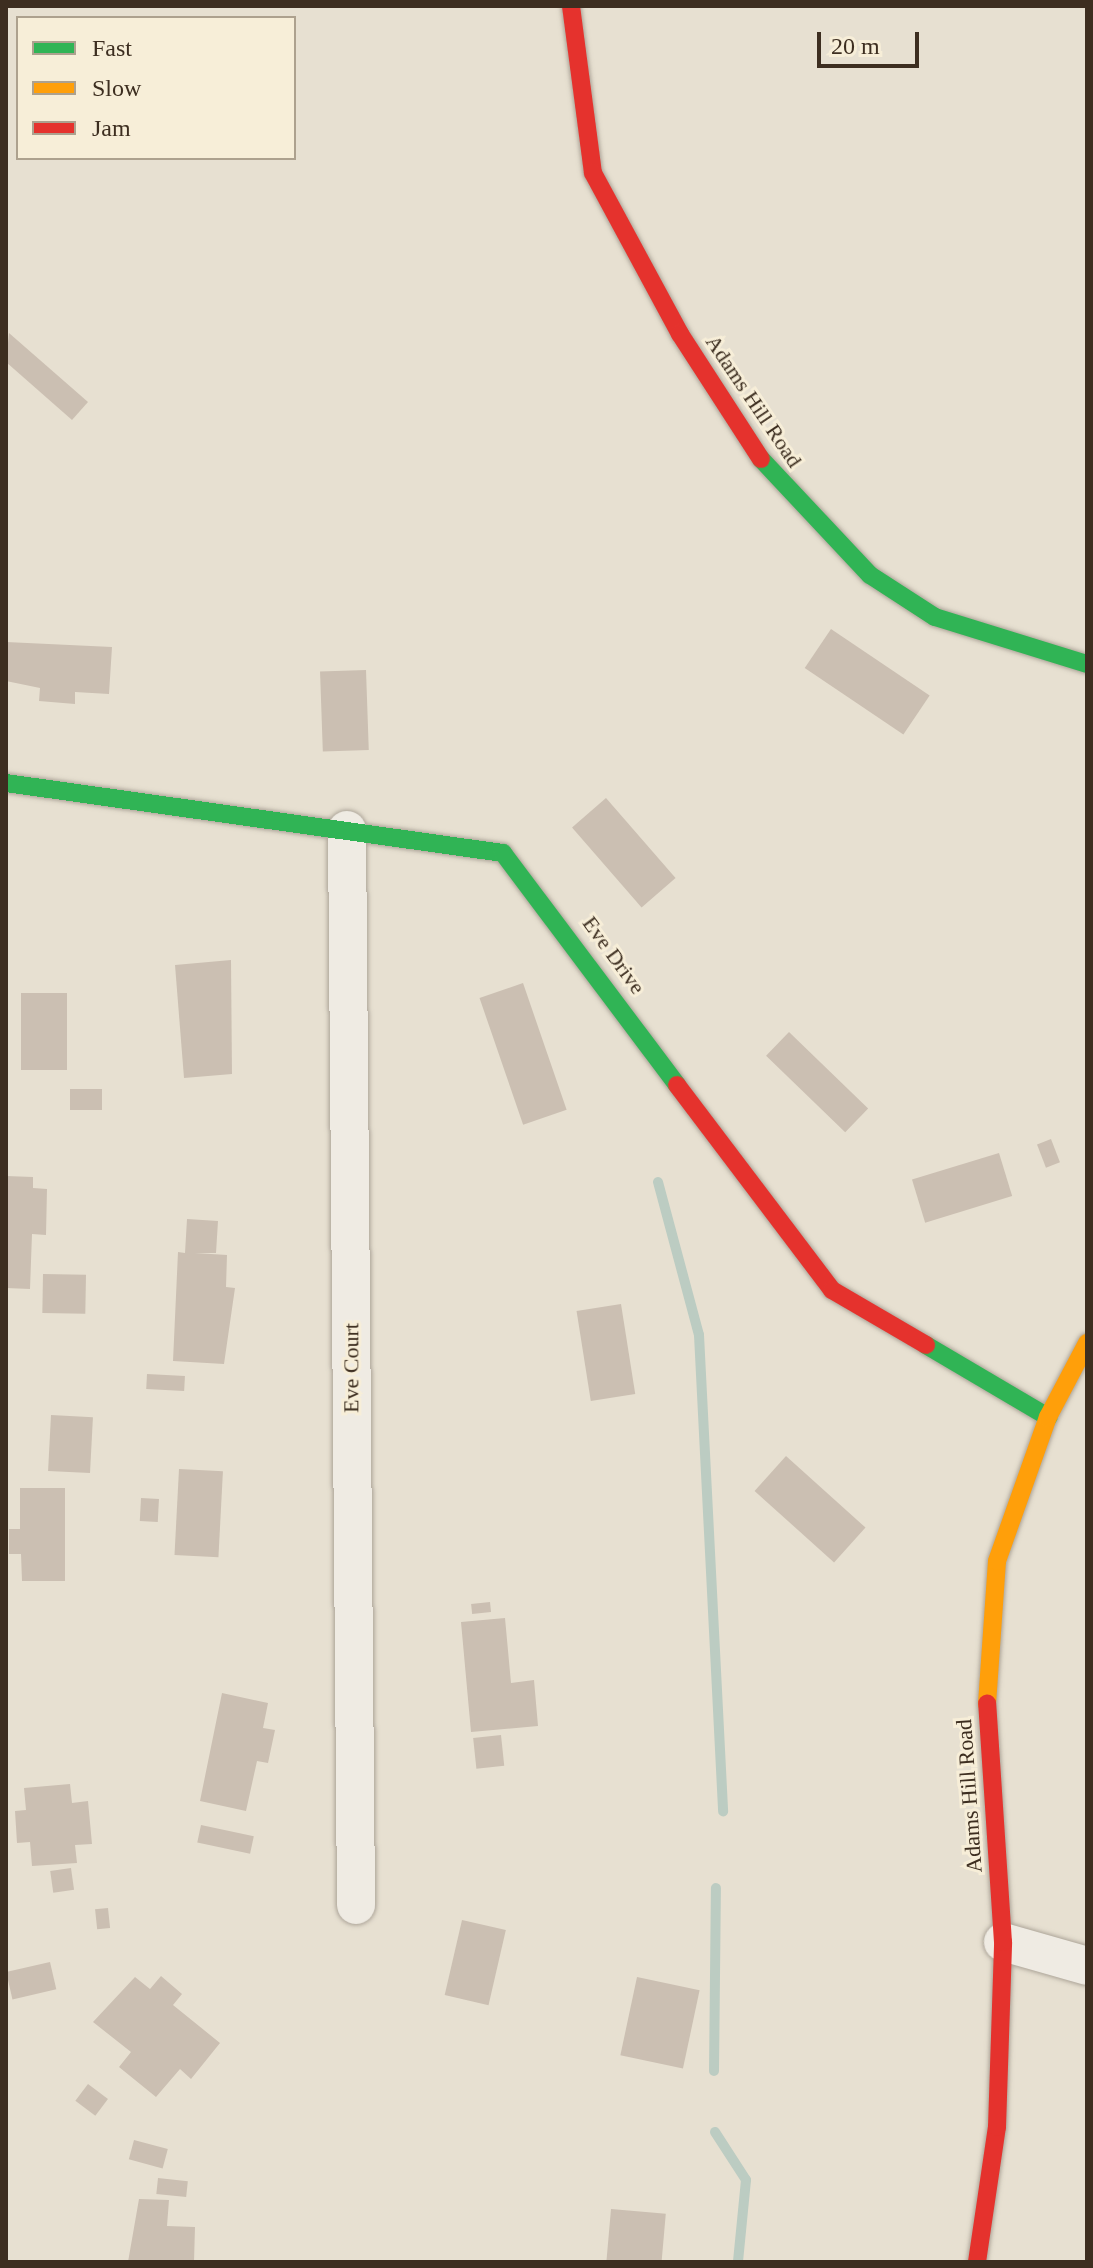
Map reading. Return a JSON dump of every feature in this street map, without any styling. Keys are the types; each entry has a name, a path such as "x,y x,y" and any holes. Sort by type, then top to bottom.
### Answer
{"street":[{"name":"Adams Hill Road","path":"571,6 593,173 680,334 774,479 870,575 935,617 1087,664"},
{"name":"Eve Drive","path":"6,783 503,853 832,1290 1048,1417"},
{"name":"Eve Court","path":"347,830 356,1905"},
{"name":"Adams Hill Road","path":"977,2262 996,2138 1003,1942 985,1678 997,1561 1048,1417 1087,1343"},
{"path":"1003,1942 1087,1966"}],"building":[{"path":"9,333 88,402 72,420 6,362"},
{"path":"831,629 930,696 903,735 805,668"},
{"path":"6,642 112,647 109,694 75,692 75,704 39,701 40,688 6,681"},
{"path":"366,670 369,750 323,752 320,672"},
{"path":"606,798 676,878 642,908 572,828"},
{"path":"231,960 232,1074 184,1078 175,965"},
{"path":"523,983 567,1110 523,1125 480,998"},
{"path":"21,993 67,993 67,1070 21,1070"},
{"path":"789,1032 868,1108 845,1132 766,1056"},
{"path":"70,1089 102,1089 102,1110 70,1110"},
{"path":"1051,1139 1060,1162 1046,1168 1037,1144"},
{"path":"999,1153 1012,1196 925,1223 912,1180"},
{"path":"6,1176 33,1177 33,1188 47,1189 46,1235 32,1234 30,1289 6,1288"},
{"path":"187,1219 218,1221 216,1253 195,1253 227,1255 226,1287 235,1288 224,1364 173,1361 178,1252 185,1253"},
{"path":"43,1274 86,1275 85,1314 42,1313"},
{"path":"621,1304 635,1394 591,1401 577,1311"},
{"path":"147,1374 185,1376 184,1391 146,1389"},
{"path":"51,1415 93,1417 90,1473 48,1471"},
{"path":"786,1456 866,1528 834,1563 755,1491"},
{"path":"179,1469 223,1471 218,1557 174,1555"},
{"path":"20,1488 65,1488 65,1581 22,1581 21,1554 9,1554 9,1529 20,1529"},
{"path":"141,1498 159,1499 158,1522 140,1521"},
{"path":"490,1602 491,1612 472,1614 471,1604"},
{"path":"505,1618 511,1683 534,1680 538,1726 471,1732 461,1622"},
{"path":"222,1693 268,1703 263,1728 275,1730 268,1763 257,1761 246,1811 200,1801"},
{"path":"501,1735 504,1766 476,1769 473,1738"},
{"path":"70,1784 72,1803 88,1801 92,1844 75,1845 77,1863 32,1866 30,1842 17,1843 15,1811 26,1810 24,1788"},
{"path":"201,1825 254,1836 250,1854 197,1843"},
{"path":"71,1868 74,1890 53,1893 50,1871"},
{"path":"108,1908 110,1928 97,1929 95,1909"},
{"path":"462,1920 506,1930 489,2005 445,1995"},
{"path":"50,1962 56,1989 12,1999 6,1972"},
{"path":"161,1976 182,1994 173,2005 220,2043 191,2079 180,2069 156,2097 119,2067 131,2052 93,2022 135,1977 150,1989"},
{"path":"637,1977 700,1990 683,2069 620,2055"},
{"path":"88,2084 108,2099 95,2116 75,2101"},
{"path":"134,2140 168,2149 163,2168 129,2159"},
{"path":"158,2178 188,2181 186,2197 156,2194"},
{"path":"139,2199 169,2200 167,2226 195,2227 194,2262 128,2262"},
{"path":"611,2209 666,2214 662,2262 606,2262"}],"waterway":[{"path":"658,1182 699,1335 723,1811"},
{"path":"714,2071 716,1888"},
{"path":"715,2132 746,2180 738,2262"}],"traffic: fast":[{"path":"761,459 870,575 935,617 1087,664"},
{"path":"6,783 503,853 677,1085"},
{"path":"926,1345 1048,1417"}],"traffic: slow":[{"path":"987,1704 997,1561 1048,1417 1087,1343"}],"traffic: jam":[{"path":"571,6 593,173 680,334 761,459"},
{"path":"677,1085 832,1290 926,1345"},
{"path":"977,2262 997,2127 1003,1942 987,1704"}]}
